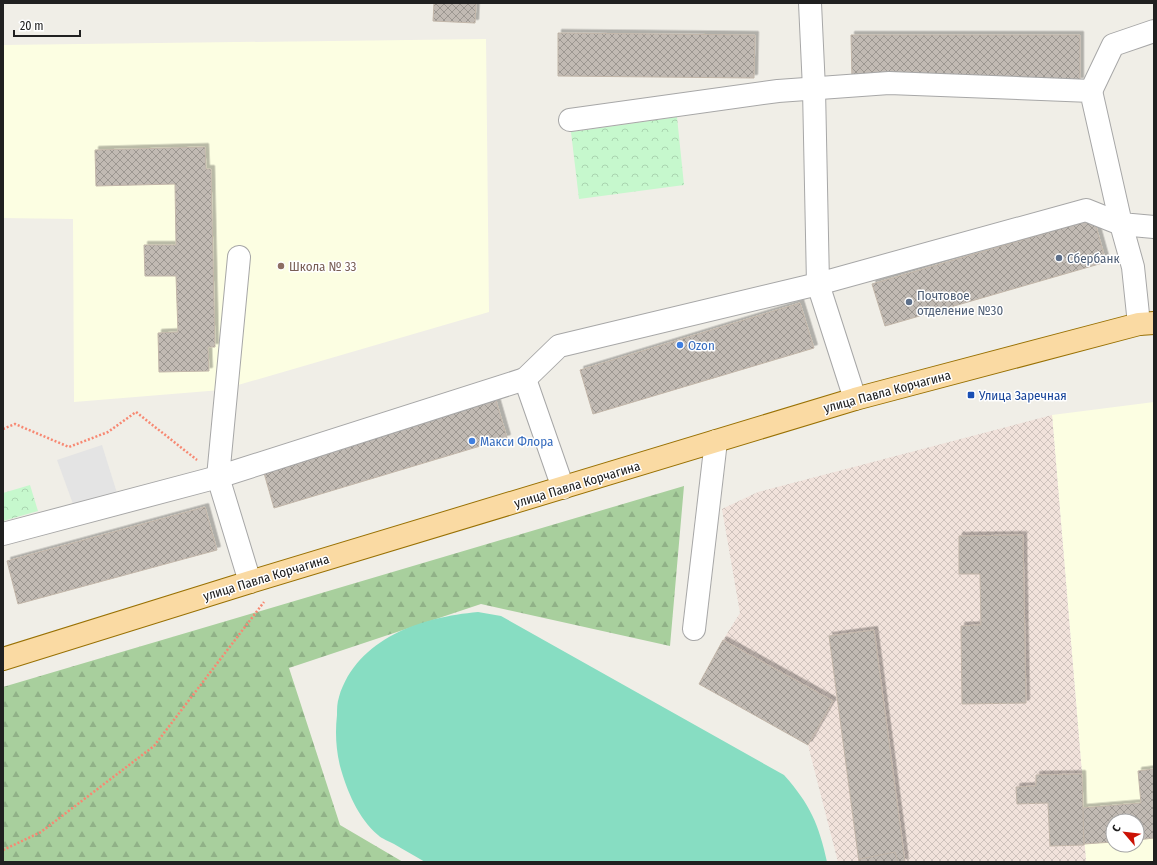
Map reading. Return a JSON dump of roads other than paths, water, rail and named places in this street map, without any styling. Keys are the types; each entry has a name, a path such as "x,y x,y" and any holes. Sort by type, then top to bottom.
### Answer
{"main road":[{"name":"улица Павла Корчагина","path":"3,659 282,572 855,399 1147,323"}],"lane":[{"path":"810,3 814,89 818,284 855,399"},
{"path":"1147,323 1121,224 1091,91 1113,45 1154,31"},
{"path":"570,120 778,92 889,83 1091,91"},
{"path":"3,534 97,504 218,477 525,379 559,346 818,284 1086,210 1121,224 1154,227"},
{"path":"238,257 218,477 250,582"},
{"path":"525,379 563,488"},
{"path":"694,629 716,441"}],"place":[{"name":"Сбербанк","path":"1059,258"},
{"name":"Школа № 33","path":"281,266"},
{"name":"Почтовое отделение №30","path":"909,302"},
{"name":"Ozon","path":"680,345"},
{"name":"Улица Заречная","path":"971,395"},
{"name":"Макси Флора","path":"472,441"}]}
